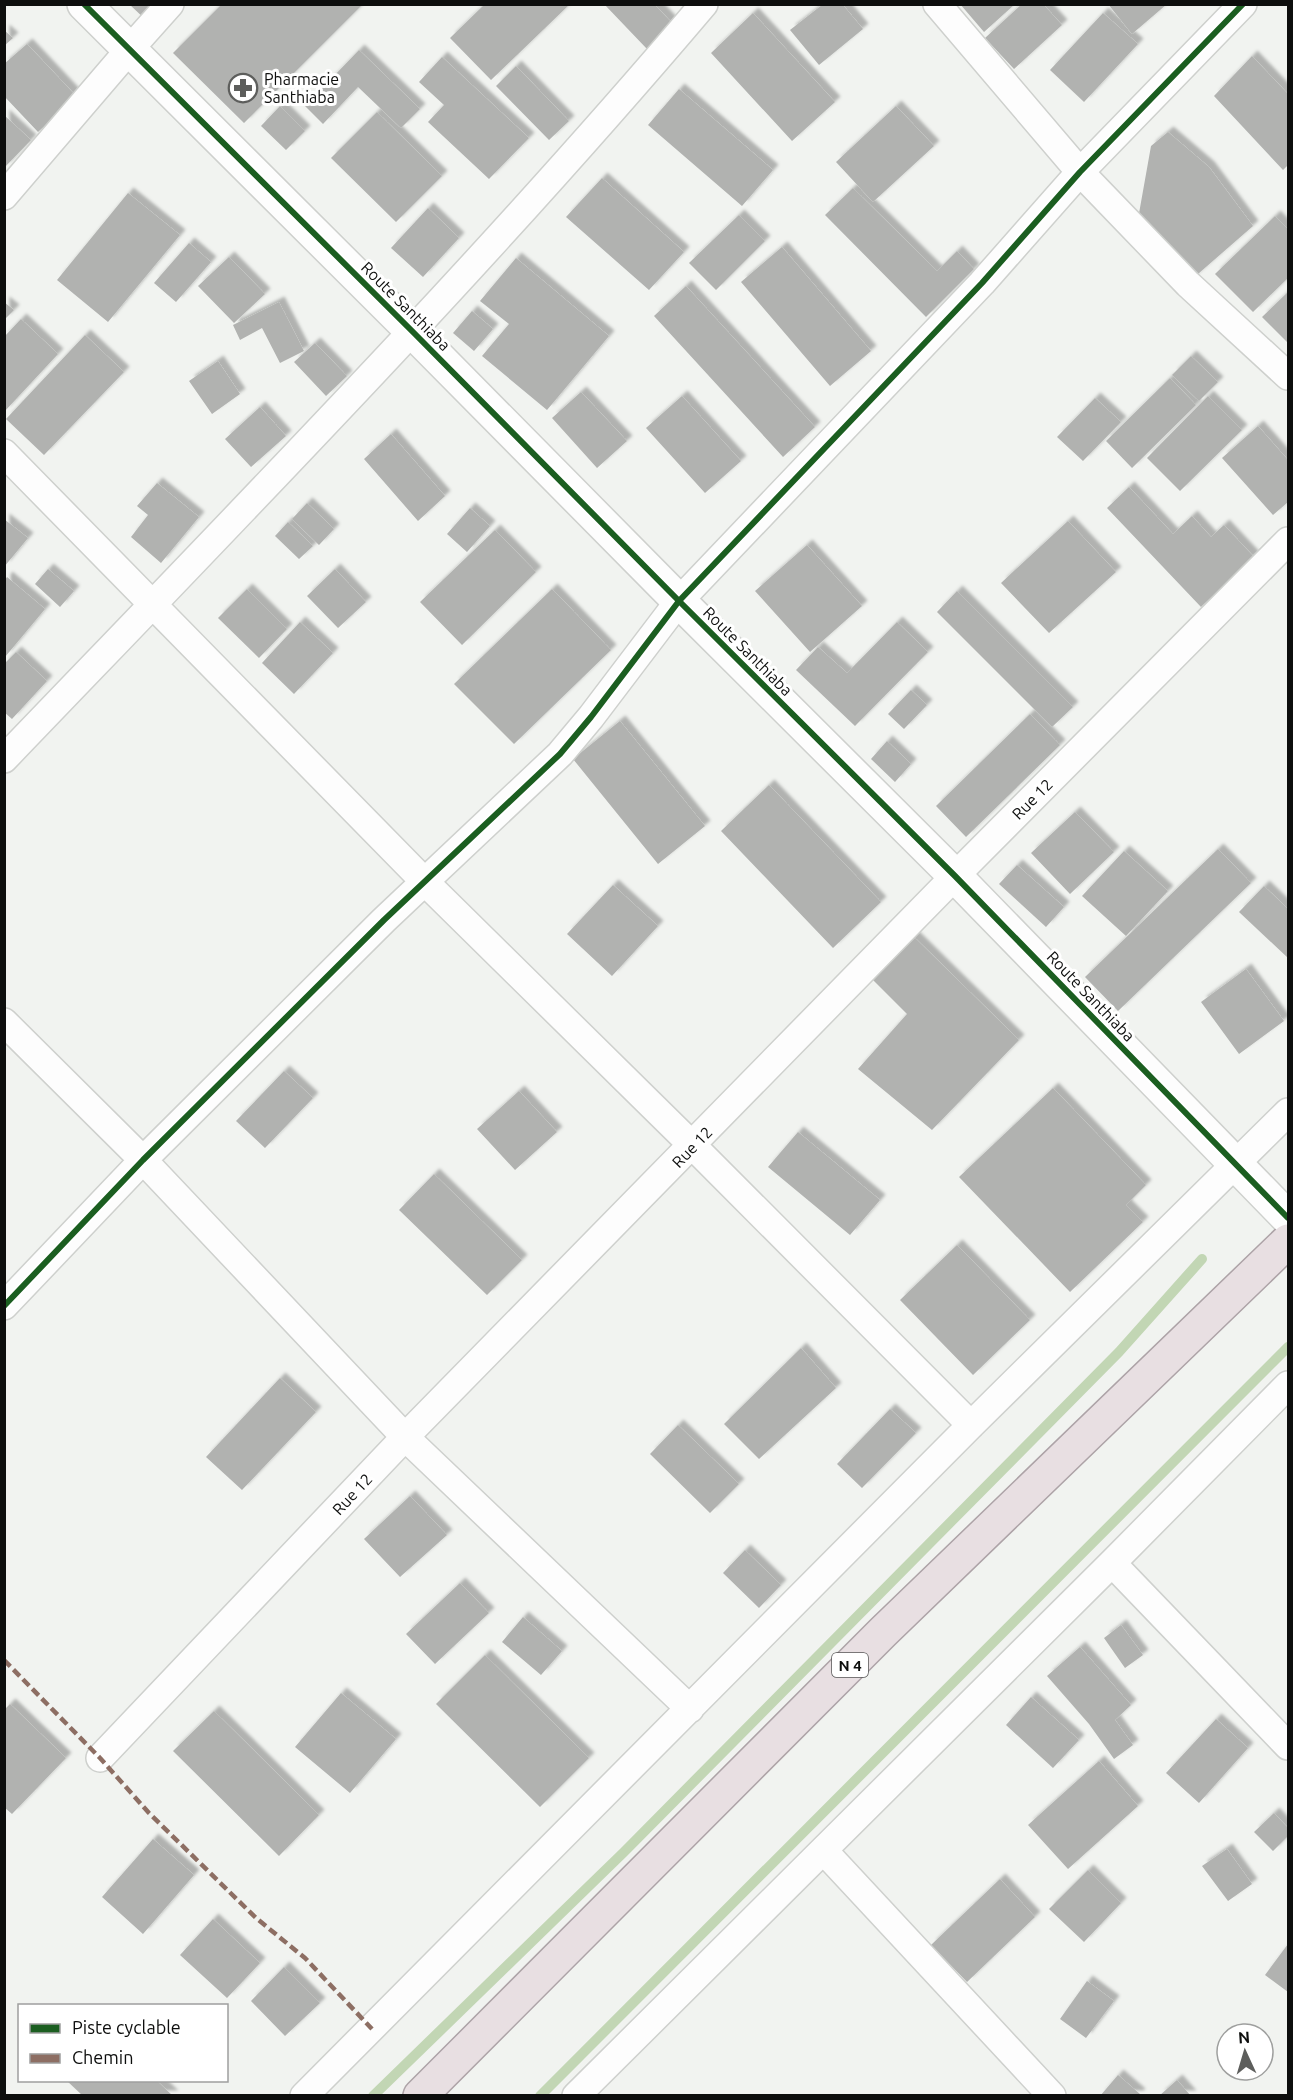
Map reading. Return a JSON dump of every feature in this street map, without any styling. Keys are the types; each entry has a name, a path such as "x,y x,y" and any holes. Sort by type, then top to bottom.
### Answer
{"highway":[{"name":"N 4","path":"420,2096 883,1632 1288,1241"}],"street":[{"name":"Route Santhiaba","path":"84,4 955,876 1288,1218"},
{"path":"4,196 171,4"},
{"path":"4,759 413,332 704,4"},
{"path":"938,4 1080,172 1188,284 1288,376"},
{"path":"4,1306 143,1160 424,881 522,792 560,754 591,717 678,601 982,283 1080,172 1243,4"},
{"path":"4,453 424,881 693,1146 970,1425"},
{"name":"Rue 12","path":"100,1758 405,1437 693,1146 955,876 1288,541"},
{"path":"4,1022 143,1160 405,1437 690,1709"},
{"path":"304,2096 970,1425 1288,1112"},
{"path":"576,2096 824,1851 1288,1385"},
{"path":"1112,1563 1288,1746"},
{"path":"824,1851 1052,2096"}],"building":[{"path":"129,4 163,4 147,21"},
{"name":"Pharmacie Santhiaba","path":"222,4 363,4 244,123 173,53"},
{"path":"485,4 570,4 491,80 450,38"},
{"path":"604,4 654,4 673,24 647,49"},
{"path":"960,4 1015,4 984,32"},
{"path":"1022,4 1043,4 1062,25 1014,69 985,38"},
{"path":"1108,4 1167,4 1132,34"},
{"path":"822,5 843,5 863,29 819,65 790,30"},
{"path":"753,13 835,102 792,141 711,53"},
{"path":"1103,13 1138,44 1084,102 1050,70"},
{"path":"4,30 13,38 4,46"},
{"path":"27,44 77,97 38,132 4,96 4,64"},
{"path":"359,50 420,109 401,128 358,87 323,124 305,106"},
{"path":"1252,56 1288,94 1288,165 1283,170 1214,96"},
{"path":"442,57 529,138 489,179 428,122 444,105 419,82"},
{"path":"516,66 569,121 549,140 496,86"},
{"path":"679,89 773,170 742,206 648,125"},
{"path":"280,106 305,131 286,150 261,126"},
{"path":"896,106 934,146 873,202 836,162"},
{"path":"377,112 442,176 396,222 331,158"},
{"path":"4,115 31,140 4,168"},
{"path":"1168,132 1209,167 1253,226 1191,280 1138,219 1151,146"},
{"path":"602,178 684,252 649,290 566,217"},
{"path":"853,188 937,271 957,251 974,269 926,317 825,215"},
{"path":"128,193 180,235 108,322 57,280"},
{"path":"428,208 459,238 423,277 391,248"},
{"path":"739,215 765,241 716,290 689,263"},
{"path":"1275,216 1288,229 1288,278 1253,312 1215,274"},
{"path":"189,243 211,262 176,302 154,283"},
{"path":"782,247 871,351 830,386 741,282"},
{"path":"229,257 265,294 234,323 198,286"},
{"path":"516,258 609,336 547,410 482,356 509,324 480,301"},
{"path":"686,286 815,427 783,457 654,316"},
{"path":"1288,292 1288,343 1262,317"},
{"path":"4,302 14,310 4,320"},
{"path":"279,302 304,351 280,363 262,328 240,340 233,325"},
{"path":"472,311 493,329 474,351 453,333"},
{"path":"21,319 58,354 4,412 4,337"},
{"path":"85,335 124,372 44,455 6,419"},
{"path":"315,343 347,376 326,396 294,362"},
{"path":"1191,356 1218,382 1199,401 1172,375"},
{"path":"218,361 240,394 212,414 189,381"},
{"path":"1170,378 1196,405 1132,468 1106,441"},
{"path":"581,392 627,441 597,468 552,418"},
{"path":"682,396 741,461 705,493 646,428"},
{"path":"1208,396 1242,430 1180,491 1147,458"},
{"path":"1095,398 1121,422 1083,461 1057,437"},
{"path":"260,407 286,436 251,467 225,439"},
{"path":"1258,426 1288,460 1288,502 1273,515 1222,458"},
{"path":"391,434 445,496 418,521 364,459"},
{"path":"157,483 199,517 161,563 131,537 148,515 137,506"},
{"path":"1129,487 1173,534 1192,516 1211,537 1224,525 1254,557 1201,607 1107,508"},
{"path":"307,503 334,529 319,545 292,519"},
{"path":"470,508 490,526 467,552 447,534"},
{"path":"4,519 28,538 4,567"},
{"path":"1068,521 1116,572 1049,633 1001,583"},
{"path":"288,522 313,546 299,559 275,536"},
{"path":"495,530 536,572 462,645 420,602"},
{"path":"807,545 862,606 810,652 755,591"},
{"path":"48,569 74,591 60,607 35,584"},
{"path":"335,569 366,602 338,628 307,596"},
{"path":"7,577 45,609 5,657 5,580"},
{"path":"247,589 287,629 259,658 218,618"},
{"path":"552,589 611,650 514,744 454,684"},
{"path":"957,591 1073,707 1052,727 937,612"},
{"path":"300,622 333,653 294,694 262,663"},
{"path":"897,622 928,652 855,726 796,670 818,647 847,673"},
{"path":"16,652 47,681 12,719 4,712 4,664"},
{"path":"911,690 927,705 904,729 888,714"},
{"path":"1030,714 1060,745 966,837 936,806"},
{"path":"620,721 705,826 658,864 573,759"},
{"path":"887,741 911,764 895,782 871,759"},
{"path":"769,785 881,902 833,948 721,831"},
{"path":"1075,812 1114,852 1070,894 1031,853"},
{"path":"1218,849 1251,883 1118,1011 1085,977"},
{"path":"1124,851 1168,891 1126,936 1082,896"},
{"path":"1017,865 1064,907 1046,927 999,884"},
{"path":"613,885 658,926 612,976 567,934"},
{"path":"1264,886 1288,909 1288,958 1239,912"},
{"path":"912,935 1019,1040 932,1130 858,1069 907,1014 870,977"},
{"path":"1246,969 1284,1021 1239,1054 1201,1002"},
{"path":"284,1071 313,1098 265,1148 236,1121"},
{"path":"1053,1088 1146,1185 1126,1205 1143,1222 1070,1292 959,1177"},
{"path":"519,1091 557,1132 515,1170 477,1129"},
{"path":"798,1132 880,1200 850,1235 768,1167"},
{"path":"434,1174 522,1260 487,1295 399,1210"},
{"path":"957,1245 1030,1320 973,1375 900,1300"},
{"path":"801,1348 836,1388 759,1459 724,1424"},
{"path":"280,1378 316,1412 242,1490 206,1457"},
{"path":"890,1409 916,1433 862,1488 837,1464"},
{"path":"678,1425 739,1484 710,1513 650,1454"},
{"path":"410,1496 447,1535 400,1577 364,1539"},
{"path":"745,1550 781,1585 759,1608 723,1573"},
{"path":"460,1583 489,1613 435,1664 406,1634"},
{"path":"523,1617 562,1651 541,1675 502,1642"},
{"path":"1121,1625 1143,1655 1125,1668 1104,1638"},
{"path":"1080,1647 1131,1705 1115,1720 1133,1745 1114,1759 1089,1724 1047,1676"},
{"path":"485,1655 589,1758 540,1807 436,1704"},
{"path":"341,1693 396,1739 350,1793 295,1747"},
{"path":"1031,1697 1079,1740 1053,1768 1006,1725"},
{"path":"10,1704 66,1758 12,1814 4,1807 4,1710"},
{"path":"214,1711 319,1815 279,1856 173,1751"},
{"path":"1216,1719 1248,1748 1199,1803 1166,1773"},
{"path":"1099,1761 1138,1806 1068,1869 1028,1825"},
{"path":"1274,1813 1288,1828 1288,1836 1273,1851 1254,1832"},
{"path":"153,1839 194,1875 143,1934 102,1897"},
{"path":"1227,1849 1252,1884 1228,1901 1202,1866"},
{"path":"1088,1870 1121,1903 1084,1942 1049,1909"},
{"path":"1000,1879 1035,1917 967,1982 931,1945"},
{"path":"213,1919 260,1963 227,1998 180,1955"},
{"path":"1288,1944 1288,1992 1265,1975"},
{"path":"284,1967 320,2003 285,2036 251,2001"},
{"path":"1087,1981 1114,2001 1086,2038 1060,2019"},
{"path":"1118,2075 1140,2094 1138,2096 1100,2096"},
{"path":"1177,2080 1191,2096 1159,2096"},
{"path":"68,2082 158,2082 173,2096 83,2096"}],"waterway":[{"path":"373,2096 624,1852 1119,1352 1202,1259"},
{"path":"540,2096 1288,1347"}],"marked path":[{"path":"4,1660 100,1758 149,1813 256,1918 305,1958 372,2029"}],"cycle path":[{"path":"84,4 955,876 1288,1218"},
{"path":"4,1306 143,1160 384,920 560,754 679,601 982,283 1080,172 1243,4"}],"place":[{"name":"Pharmacie Santhiaba","path":"243,88"}]}
